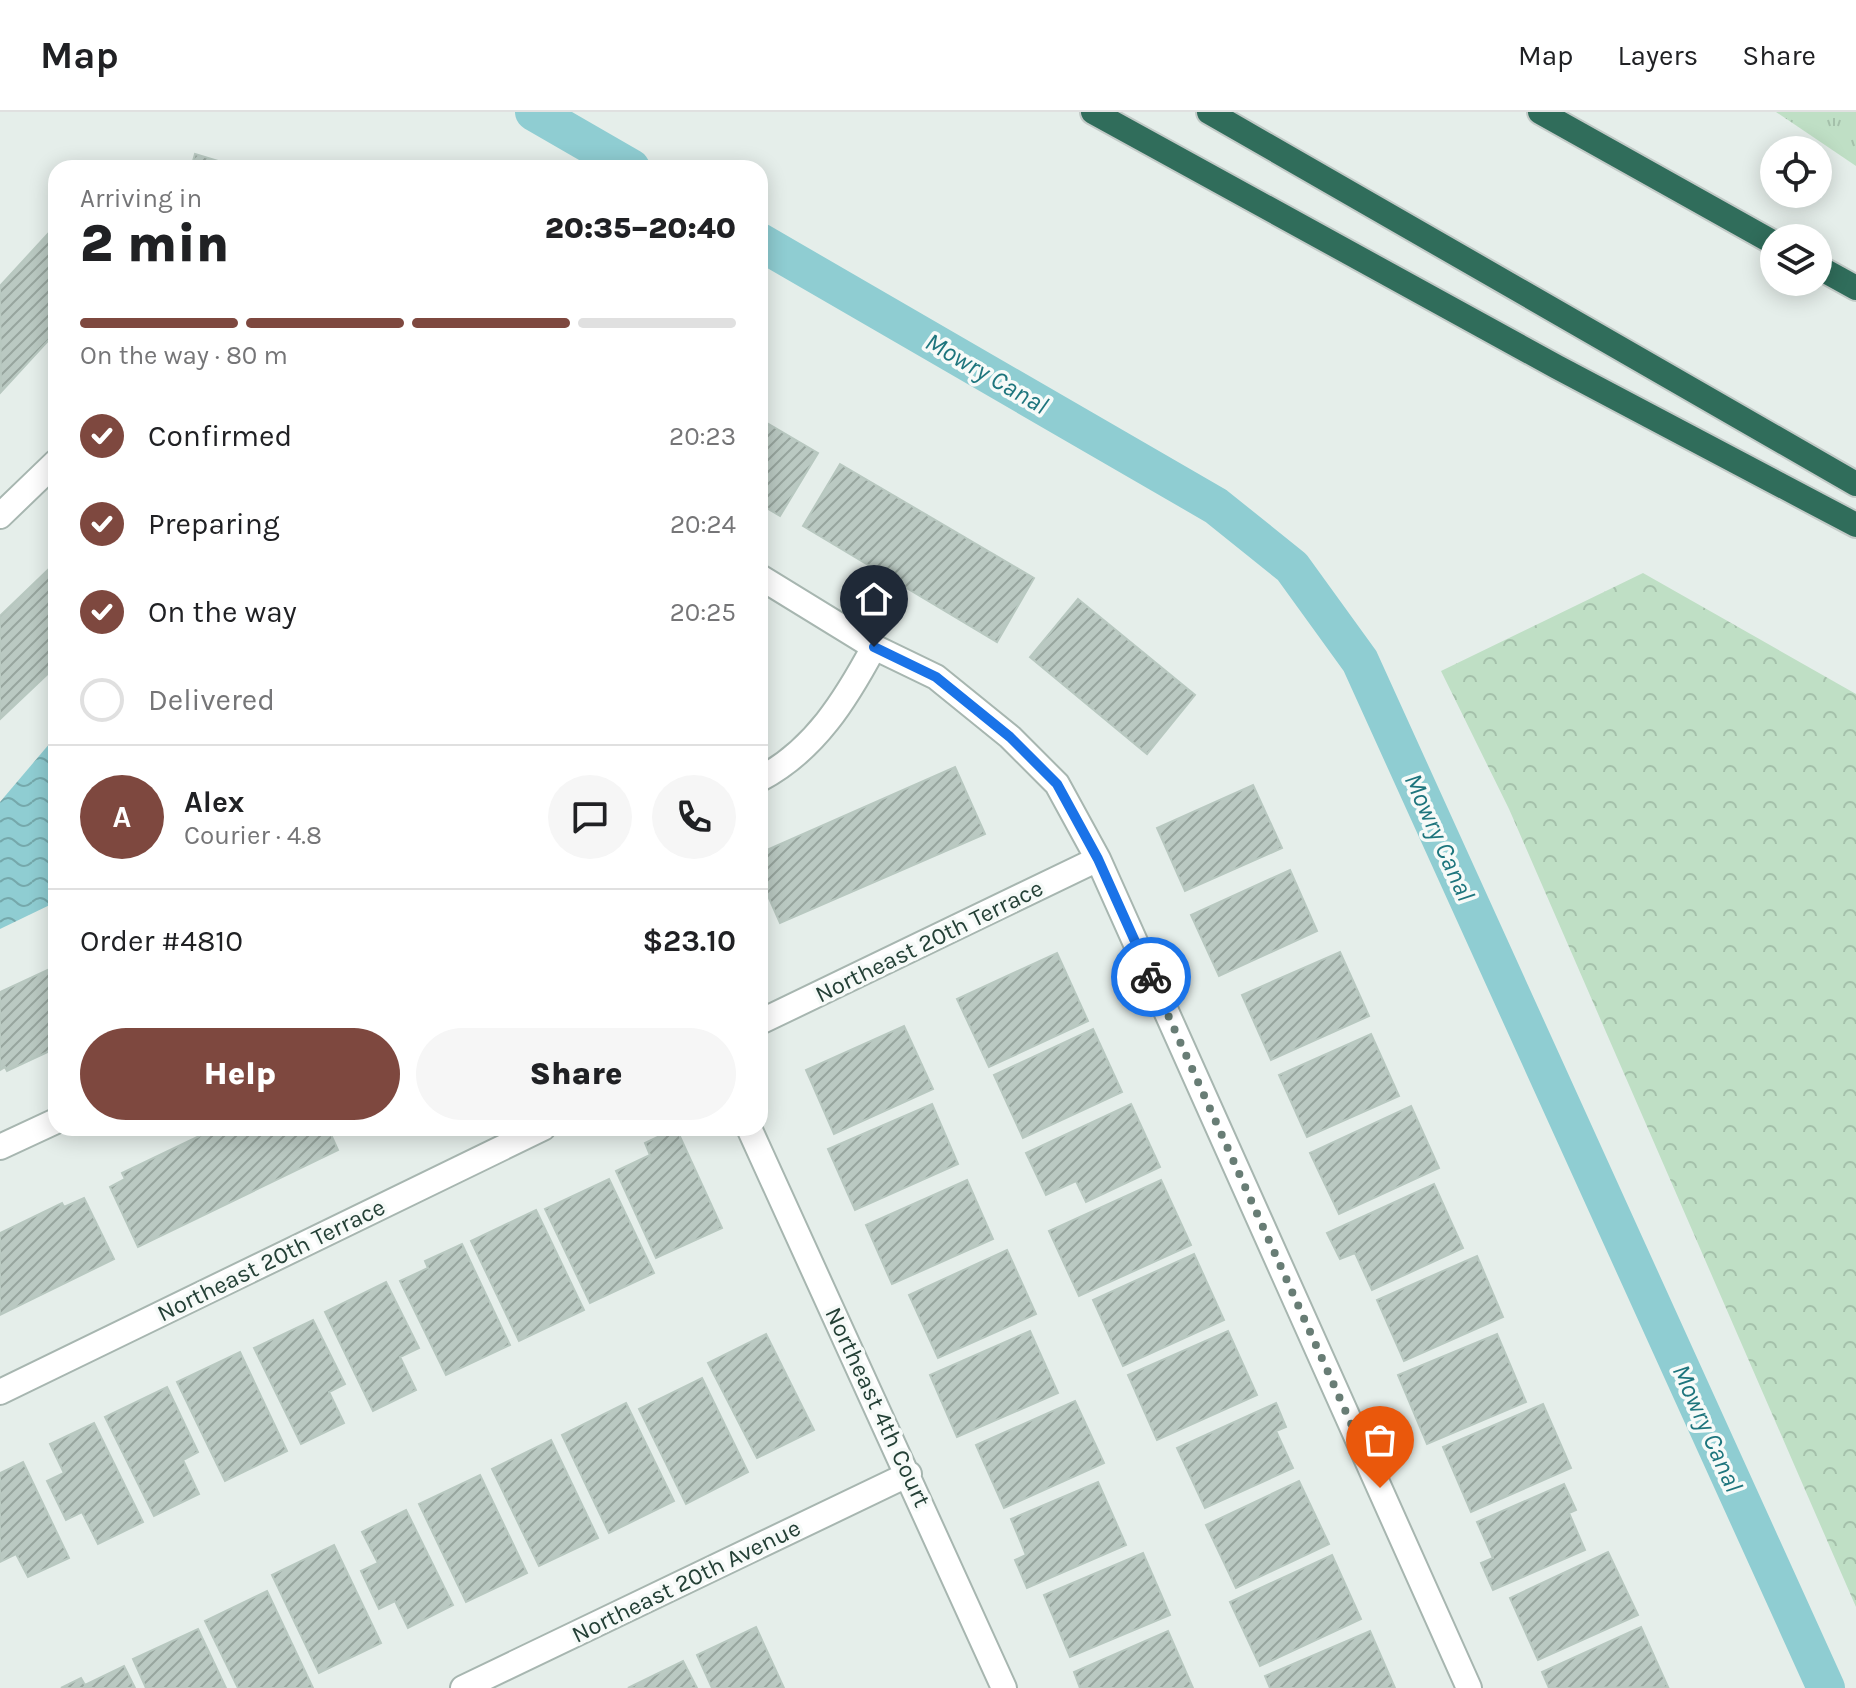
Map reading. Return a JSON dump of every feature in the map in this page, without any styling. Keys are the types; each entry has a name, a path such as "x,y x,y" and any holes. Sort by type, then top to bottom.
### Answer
{"highway":[{"path":"1093,112 1557,367 1856,525"},
{"path":"1209,112 1856,484"},
{"path":"1540,112 1760,235"},
{"path":"1832,275 1856,288"}],"street":[{"path":"0,516 48,470"},
{"path":"768,582 874,647 936,677 1010,737 1057,784 1098,859 1469,1688"},
{"path":"768,774 790,760 829,721 874,647"},
{"name":"Northeast 20th Terrace","path":"768,1018 1098,859"},
{"path":"0,1147 48,1125"},
{"name":"Northeast 20th Terrace","path":"0,1392 527,1136"},
{"name":"Northeast 4th Court","path":"753,1136 1004,1688"},
{"name":"Northeast 20th Avenue","path":"463,1688 909,1474"}],"green space":[{"path":"1776,112 1856,112 1856,166 1832,150 1832,136 1812,136"},
{"path":"1643,573 1856,694 1856,1607 1509,809 1441,671"}],"water":[{"path":"48,745 48,906 0,929 0,802"}],"building":[{"path":"195,154 215,160 193,160"},
{"path":"48,234 48,341 1,392 0,286"},
{"path":"768,424 818,453 780,516 768,509"},
{"path":"840,464 1034,578 997,642 803,526"},
{"path":"48,570 48,674 0,719 0,616"},
{"path":"1078,599 1195,695 1147,754 1030,657"},
{"path":"955,767 985,834 780,923 768,896 768,849"},
{"path":"1253,785 1282,848 1185,891 1157,828"},
{"path":"1290,870 1317,931 1219,976 1191,915"},
{"path":"1340,952 1369,1016 1271,1060 1242,995"},
{"path":"1057,953 1088,1021 989,1067 957,999"},
{"path":"48,970 48,1052 7,1071 5,1067 0,1070 0,992"},
{"path":"904,1026 933,1089 834,1134 806,1070"},
{"path":"1093,1029 1122,1092 1023,1138 994,1075"},
{"path":"1371,1034 1399,1096 1307,1137 1279,1075"},
{"path":"932,1104 958,1164 855,1210 828,1149"},
{"path":"1131,1104 1160,1167 1086,1202 1076,1181 1046,1195 1026,1153"},
{"path":"1411,1106 1439,1168 1339,1214 1310,1153"},
{"path":"199,1136 332,1136 338,1150 138,1247 110,1187 125,1179 122,1173"},
{"path":"659,1136 680,1136 722,1228 656,1258 616,1171 650,1155 645,1143"},
{"path":"609,1179 654,1273 590,1303 545,1209"},
{"path":"967,1180 993,1239 892,1284 866,1225"},
{"path":"1161,1180 1191,1245 1079,1296 1049,1231"},
{"path":"1434,1184 1463,1248 1372,1290 1355,1253 1340,1259 1327,1233"},
{"path":"84,1198 114,1259 0,1315 0,1233 62,1203 64,1207"},
{"path":"536,1210 584,1310 519,1341 471,1241"},
{"path":"462,1244 510,1345 446,1375 400,1281 428,1268 425,1261"},
{"path":"1007,1250 1036,1314 938,1358 909,1295"},
{"path":"1194,1254 1224,1320 1123,1366 1093,1300"},
{"path":"1477,1256 1503,1317 1404,1361 1377,1300"},
{"path":"386,1282 419,1348 400,1357 416,1390 373,1411 325,1312"},
{"path":"313,1320 345,1384 329,1392 344,1423 301,1444 254,1348"},
{"path":"1030,1331 1058,1393 957,1437 930,1375"},
{"path":"1228,1331 1257,1395 1157,1440 1128,1375"},
{"path":"766,1334 814,1430 757,1458 708,1363"},
{"path":"1497,1334 1526,1402 1427,1444 1398,1375"},
{"path":"240,1352 287,1451 225,1481 177,1382"},
{"path":"702,1378 748,1472 686,1504 639,1409"},
{"path":"167,1387 198,1452 183,1460 199,1494 154,1516 105,1417"},
{"path":"1075,1401 1104,1463 1004,1508 976,1445"},
{"path":"626,1403 674,1501 609,1533 562,1435"},
{"path":"1276,1403 1286,1427 1276,1431 1293,1468 1205,1508 1177,1448"},
{"path":"1543,1404 1571,1468 1471,1512 1443,1447"},
{"path":"94,1423 143,1522 98,1544 82,1512 66,1520 47,1481 64,1473 50,1444"},
{"path":"551,1440 598,1538 539,1566 492,1469"},
{"path":"23,1462 69,1558 28,1577 16,1554 0,1562 0,1473"},
{"path":"480,1475 527,1573 466,1602 419,1504"},
{"path":"1299,1481 1329,1544 1236,1588 1206,1525"},
{"path":"1098,1482 1126,1545 1027,1588 1015,1560 1026,1555 1011,1519"},
{"path":"1564,1484 1576,1510 1569,1513 1585,1550 1493,1590 1481,1563 1493,1558 1477,1522"},
{"path":"406,1510 453,1605 408,1628 395,1601 379,1609 361,1571 378,1563 362,1532"},
{"path":"334,1545 381,1643 319,1673 272,1575"},
{"path":"1608,1552 1638,1615 1538,1660 1510,1598"},
{"path":"1143,1553 1170,1615 1070,1657 1044,1595"},
{"path":"1332,1555 1361,1619 1260,1666 1230,1602"},
{"path":"267,1591 313,1688 238,1688 205,1621"},
{"path":"756,1627 784,1688 712,1688 697,1655"},
{"path":"1641,1627 1668,1687 1549,1688 1542,1672"},
{"path":"198,1629 226,1688 146,1688 133,1659"},
{"path":"1168,1631 1193,1688 1080,1688 1074,1672"},
{"path":"1370,1631 1395,1688 1270,1688 1265,1676"},
{"path":"683,1661 697,1688 628,1688"},
{"path":"124,1666 135,1688 61,1688 81,1678 85,1685"}],"waterway":[{"name":"Mowry Canal","path":"534,112 617,160"},
{"name":"Mowry Canal","path":"768,247 1216,506 1292,567 1360,661 1826,1688"}],"way so far":[{"path":"1151,977 1380,1488"}],"route":[{"path":"874,647 936,677 1010,737 1057,784 1098,859 1151,977"}]}
